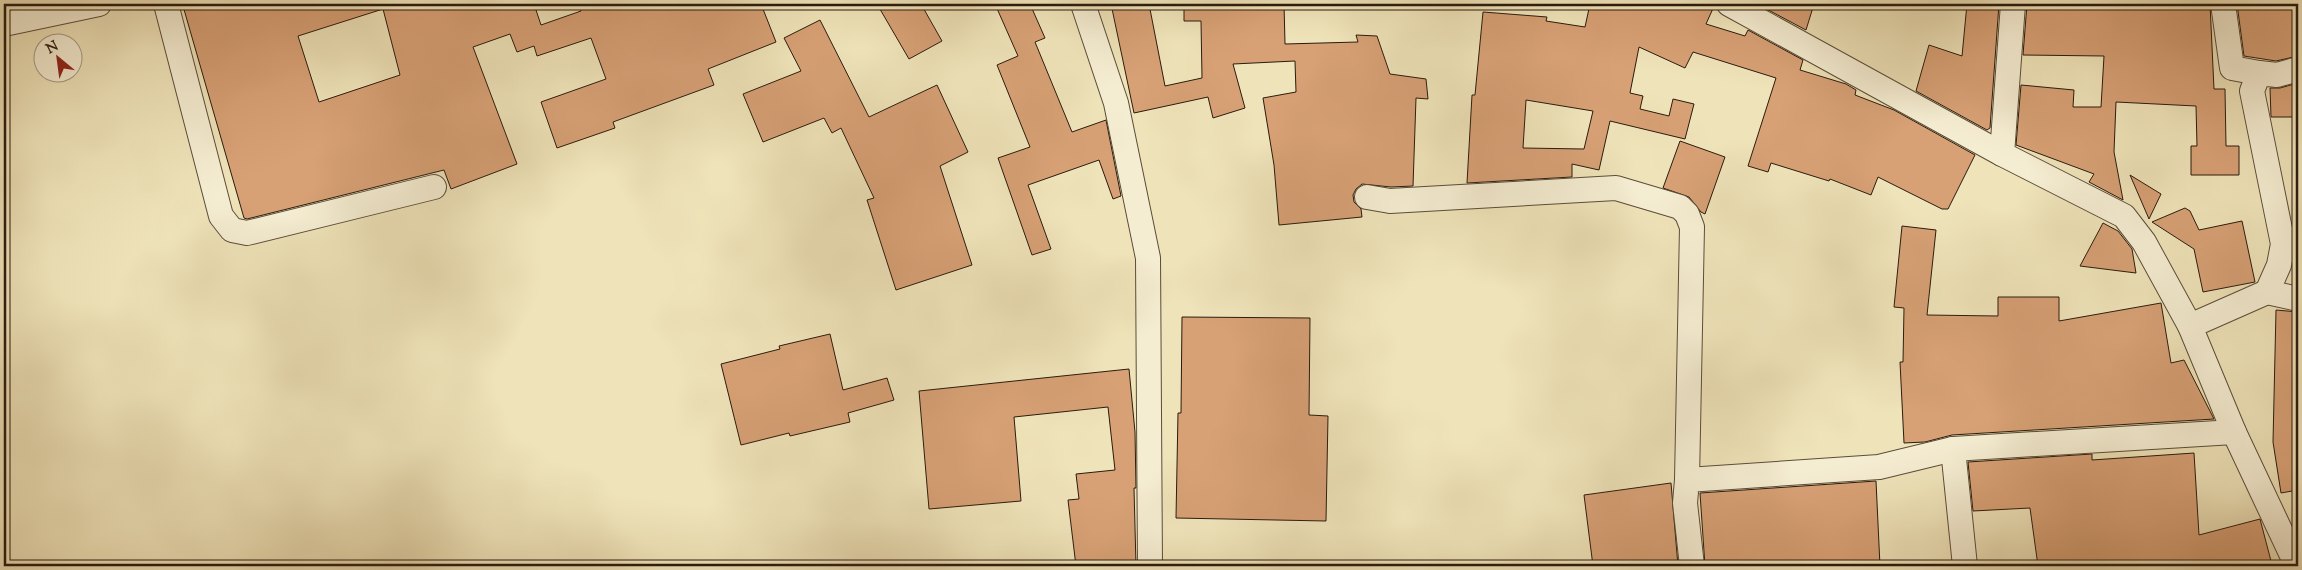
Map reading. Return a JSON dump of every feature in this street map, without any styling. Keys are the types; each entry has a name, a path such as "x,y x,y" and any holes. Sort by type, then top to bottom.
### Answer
{"street":[{"path":"4,24 99,4"},
{"path":"166,4 221,216 232,230 247,233 434,187"},
{"path":"1083,4 1116,104 1148,258 1150,566"},
{"path":"1729,4 2002,154 2124,216 2144,242 2190,326 2234,432 2297,566"},
{"path":"2002,154 2013,4"},
{"path":"2223,4 2232,68 2277,75 2298,69"},
{"path":"2258,73 2252,91 2283,244 2279,264 2267,292"},
{"path":"1367,197 1390,201 1616,188 1680,207 1687,214 1692,226 1685,503 1692,566"},
{"path":"2190,326 2267,292 2298,299"},
{"path":"1687,480 1879,467 1953,450 2234,432"},
{"path":"1953,450 1965,566"}],"building":[{"path":"192,4 534,4 541,25 581,11 579,4 761,4 776,42 708,69 714,85 613,122 615,128 557,148 541,102 606,79 591,38 537,56 534,46 517,52 510,34 473,47 517,164 451,189 444,170 247,219 244,218 183,6","holes":["383,9 400,75 319,102 298,36"]},
{"path":"877,4 921,4 942,41 909,59"},
{"path":"995,4 1030,4 1045,38 1035,42 1072,132 1106,120 1121,196 1113,199 1099,160 1028,185 1051,249 1032,255 998,158 1030,147 997,65 1018,56"},
{"path":"1111,4 1149,4 1165,86 1202,78 1201,21 1184,21 1184,4 1284,4 1285,44 1358,42 1356,35 1377,36 1390,74 1426,79 1428,99 1416,98 1413,186 1391,187 1362,184 1353,195 1354,202 1361,209 1362,217 1279,225 1274,165 1263,98 1296,92 1295,61 1233,64 1245,108 1213,118 1208,97 1134,113"},
{"path":"1590,4 1715,4 1706,24 1745,36 1748,30 1803,60 1800,70 1846,84 1856,90 1855,95 1894,110 1975,155 1948,209 1942,209 1878,177 1871,195 1830,179 1829,181 1771,163 1768,172 1748,166 1776,78 1693,52 1685,68 1639,47 1630,93 1643,96 1640,109 1669,116 1673,99 1694,104 1685,139 1610,121 1599,170 1572,164 1572,177 1467,183 1472,95 1475,95 1483,12 1547,17 1546,21 1585,27","holes":["1526,100 1593,111 1584,149 1523,148"]},
{"path":"1757,4 1814,4 1806,30"},
{"path":"1967,4 1999,4 1990,128 1987,130 1916,91 1929,45 1962,56"},
{"path":"2027,4 2210,4 2214,89 2225,89 2226,146 2239,146 2239,175 2191,175 2191,146 2197,146 2196,106 2116,102 2114,152 2123,200 2089,182 2094,174 2016,145 2021,85 2074,90 2073,107 2101,107 2104,56 2023,55"},
{"path":"2237,4 2298,4 2298,56 2276,61 2244,56"},
{"path":"820,20 869,117 937,85 968,152 940,166 972,265 896,290 867,200 874,198 841,128 832,133 824,118 763,142 743,94 801,71 784,38"},
{"path":"2298,83 2298,117 2271,117 2270,88 2280,88"},
{"path":"1680,141 1725,157 1705,214 1701,212 1689,197 1663,188"},
{"path":"2130,175 2161,194 2149,219"},
{"path":"2185,208 2190,211 2199,230 2242,221 2255,282 2203,292 2194,249 2152,222"},
{"path":"2103,223 2118,231 2132,249 2136,273 2080,266"},
{"path":"1902,226 1936,230 1927,315 1998,316 1998,297 2059,297 2059,321 2161,303 2171,363 2184,360 2214,419 1952,435 1925,442 1904,443 1900,362 1903,362 1904,308 1894,307"},
{"path":"2276,310 2298,312 2298,490 2281,493 2273,442"},
{"path":"1182,317 1310,318 1309,415 1328,416 1326,521 1176,518 1178,413 1181,413"},
{"path":"830,334 843,390 887,378 894,400 848,413 850,422 790,436 789,433 741,445 721,364 780,349 779,346"},
{"path":"1129,369 1135,432 1136,566 1076,566 1068,500 1079,499 1076,474 1115,470 1108,407 1014,417 1021,501 929,509 919,391"},
{"path":"2194,453 2199,535 2260,519 2271,561 2251,566 2038,566 2030,508 1973,511 1968,462 2092,454 2092,460"},
{"path":"1876,481 1880,566 1705,566 1700,493"},
{"path":"1671,483 1678,566 1593,566 1584,495"}]}
